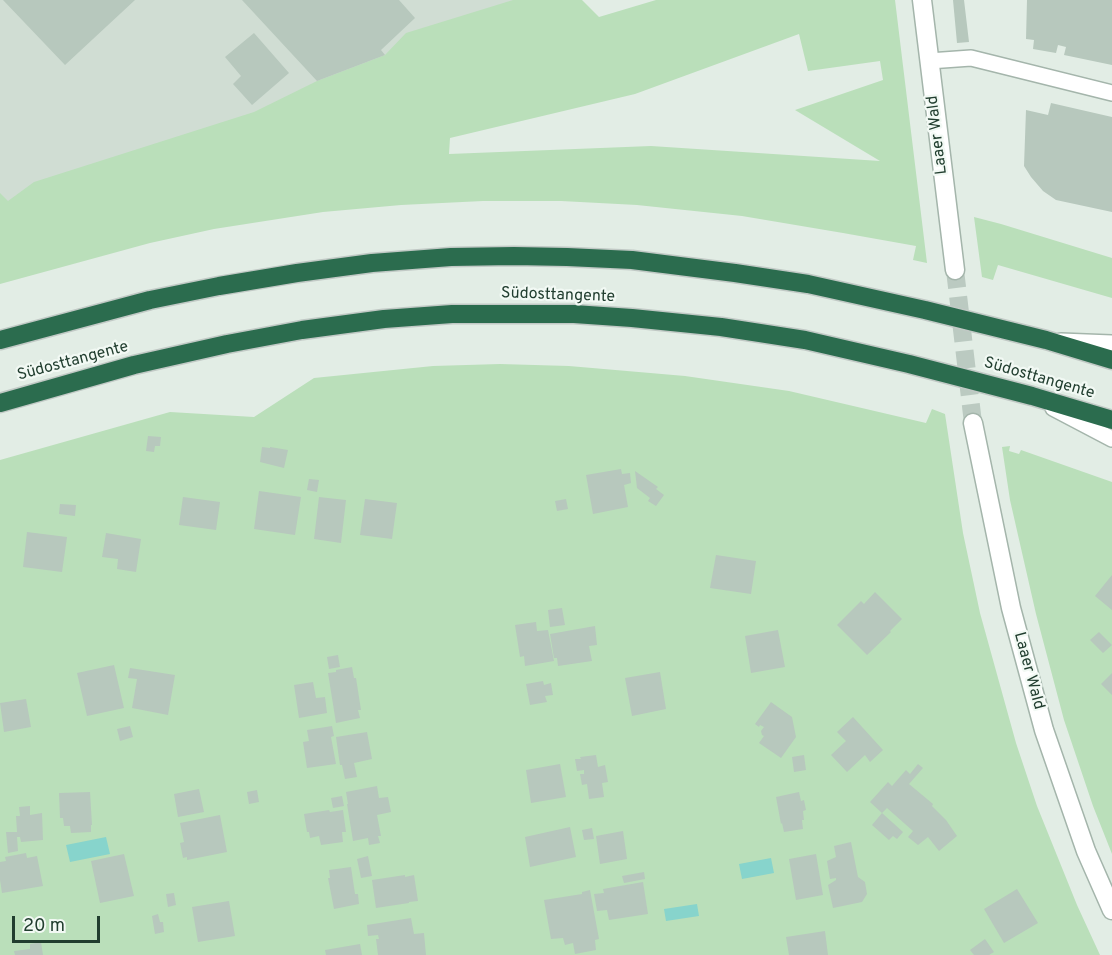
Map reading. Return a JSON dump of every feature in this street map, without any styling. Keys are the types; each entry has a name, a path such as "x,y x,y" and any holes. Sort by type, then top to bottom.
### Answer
{"highway":[{"path":"0,340 150,300 286,274 372,263 451,257 514,256 632,260 808,284 1046,340 1112,360"},
{"name":"Südosttangente","path":"0,403 134,365 302,330 384,319 452,314 514,313 632,318 732,328 806,340 1032,396 1112,420"}],"street":[{"name":"Laaer Wald","path":"921,0 955,270"},
{"name":"Laaer Wald","path":"973,423 1011,608 1044,730 1086,851 1112,910"}],"lane":[{"path":"929,61 971,58 1112,93"},
{"path":"1046,340 1112,343"},
{"path":"1032,396 1112,439"}],"shaded area":[{"path":"0,0 582,0 0,217"}],"green space":[{"path":"513,0 582,0 599,17 656,0 895,0 927,263 913,260 916,246 742,216 637,205 561,201 483,201 323,212 214,229 150,243 0,284 0,193 8,201 34,182 254,112 317,81 385,55 406,33","holes":["799,34 808,71 880,61 883,80 795,110 880,161 651,146 449,154 450,138 635,94"]},
{"path":"974,217 1112,258 1112,298 998,265 993,280 982,277"},
{"path":"500,364 569,366 685,376 789,391 926,423 932,409 945,414 963,533 980,613 1016,743 1037,806 1100,955 0,955 0,460 170,412 254,417 314,378 433,366"},
{"path":"1010,446 1009,451 1019,454 1021,450 1112,482 1112,854 1064,720 1036,614 1010,500 1002,447"}],"water":[{"path":"106,837 110,854 70,862 66,845"},
{"path":"771,858 774,873 742,879 739,864"},
{"path":"697,904 699,916 666,921 664,909"}],"building":[{"path":"3,0 135,0 65,65"},
{"path":"242,0 399,0 415,18 381,50 385,55 317,81"},
{"path":"953,0 964,0 969,42 957,43"},
{"path":"1027,0 1112,0 1112,65 1064,55 1066,47 1058,45 1056,53 1033,49 1034,40 1026,39"},
{"path":"254,33 289,73 252,105 233,84 241,76 225,57"},
{"path":"1051,103 1112,117 1112,212 1056,200 1043,191 1024,166 1026,110 1048,115"},
{"path":"148,436 161,437 160,446 155,446 154,452 146,451"},
{"path":"262,447 288,450 284,468 260,462"},
{"path":"621,469 622,474 630,473 631,483 624,485 628,507 593,514 586,475"},
{"path":"635,471 658,487 656,489 664,495 656,506 648,501 650,498 637,488"},
{"path":"309,479 319,480 317,492 307,490"},
{"path":"259,491 301,497 295,535 254,529"},
{"path":"183,497 220,502 216,530 179,525"},
{"path":"319,497 346,500 341,543 314,539"},
{"path":"365,499 397,503 392,539 360,535"},
{"path":"566,499 568,509 557,511 555,501"},
{"path":"60,504 76,505 75,516 59,514"},
{"path":"27,532 67,537 62,572 23,567"},
{"path":"106,533 141,539 136,572 117,569 118,559 102,557"},
{"path":"716,555 756,561 751,594 710,588"},
{"path":"1112,575 1112,610 1095,596"},
{"path":"875,592 902,619 867,655 837,625 861,601 864,604"},
{"path":"562,608 565,625 550,627 548,610"},
{"path":"536,622 537,631 548,630 554,661 525,666 524,656 520,657 515,625"},
{"path":"595,626 597,645 589,646 592,661 558,666 557,658 554,658 550,634"},
{"path":"778,630 785,667 751,673 745,636"},
{"path":"1099,632 1112,645 1103,653 1090,640"},
{"path":"338,655 340,667 329,669 327,657"},
{"path":"114,665 124,708 87,716 77,673"},
{"path":"352,667 354,678 356,678 360,718 336,723 328,673"},
{"path":"130,668 175,675 168,715 132,708 137,679 128,678"},
{"path":"660,672 666,709 632,716 625,678"},
{"path":"1112,673 1112,695 1101,684"},
{"path":"543,681 544,685 551,683 553,695 545,696 547,702 530,705 526,684"},
{"path":"313,682 316,698 325,697 327,713 299,718 294,685"},
{"path":"26,699 31,727 4,732 0,703"},
{"path":"771,702 792,717 796,737 781,758 759,743 764,736 761,731 764,727 755,724"},
{"path":"853,717 883,750 870,762 865,755 847,772 831,755 846,741 837,732"},
{"path":"130,726 133,737 120,741 117,729"},
{"path":"332,726 334,736 331,737 336,764 307,768 303,742 309,741 307,730"},
{"path":"367,732 372,759 354,763 357,777 345,779 342,765 340,765 336,737"},
{"path":"596,755 598,767 605,765 608,782 602,783 604,797 589,799 587,784 582,785 580,774 584,774 584,770 577,771 575,759"},
{"path":"804,755 806,770 794,772 792,757"},
{"path":"560,764 566,797 531,803 526,770"},
{"path":"918,764 923,768 909,784 933,804 932,806 957,836 939,851 928,837 918,845 908,837 913,831 887,808 882,813 870,802 888,782 892,786 906,770 910,774"},
{"path":"377,786 379,798 388,797 391,812 377,815 380,843 369,845 368,838 353,841 346,792"},
{"path":"199,789 204,812 178,817 174,794"},
{"path":"257,790 259,802 249,804 247,792"},
{"path":"90,792 91,832 71,833 70,826 64,826 63,818 60,818 59,793"},
{"path":"799,792 806,810 803,811 803,829 784,832 776,797"},
{"path":"342,796 344,806 333,808 331,798"},
{"path":"30,806 30,815 42,813 43,840 21,842 20,837 17,837 18,851 8,853 6,832 17,832 16,816 20,816 19,807"},
{"path":"329,810 330,812 343,810 346,832 342,832 343,842 321,845 319,836 310,838 304,814"},
{"path":"882,813 903,832 897,839 893,836 889,840 872,825"},
{"path":"220,815 227,852 187,860 187,857 183,858 180,843 184,842 180,823"},
{"path":"570,827 576,857 530,867 525,837"},
{"path":"592,828 594,839 584,840 582,830"},
{"path":"623,831 627,859 600,864 596,836"},
{"path":"851,842 858,877 865,882 867,894 862,902 833,908 828,885 836,878 830,879 827,861 836,857 834,846"},
{"path":"26,853 27,858 37,856 43,886 2,893 0,862 6,861 5,857"},
{"path":"124,854 134,896 100,903 91,861"},
{"path":"816,854 823,895 796,900 789,859"},
{"path":"368,856 372,876 361,878 357,859"},
{"path":"351,867 359,904 334,909 328,878 330,878 329,870"},
{"path":"644,872 645,879 624,883 622,876"},
{"path":"405,875 405,877 414,875 418,901 376,908 372,880"},
{"path":"643,882 648,914 609,920 607,910 597,911 594,894 604,893 603,889"},
{"path":"1017,889 1038,923 1004,943 984,909"},
{"path":"590,890 599,939 595,940 596,950 575,954 573,943 565,945 563,938 551,939 544,900 582,894"},
{"path":"174,893 176,905 168,907 166,894"},
{"path":"229,901 235,936 198,942 192,907"},
{"path":"158,914 160,922 163,922 164,932 155,934 152,916"},
{"path":"411,918 414,934 424,933 426,955 378,955 376,939 379,939 378,935 368,936 367,925"},
{"path":"825,931 828,955 789,955 786,937"},
{"path":"985,939 994,952 989,955 974,955 970,950"},
{"path":"41,942 43,955 15,955 14,951 30,949 30,944"},
{"path":"360,944 362,955 326,955 325,950"}],"tunnel":[{"path":"955,270 973,423"}]}
